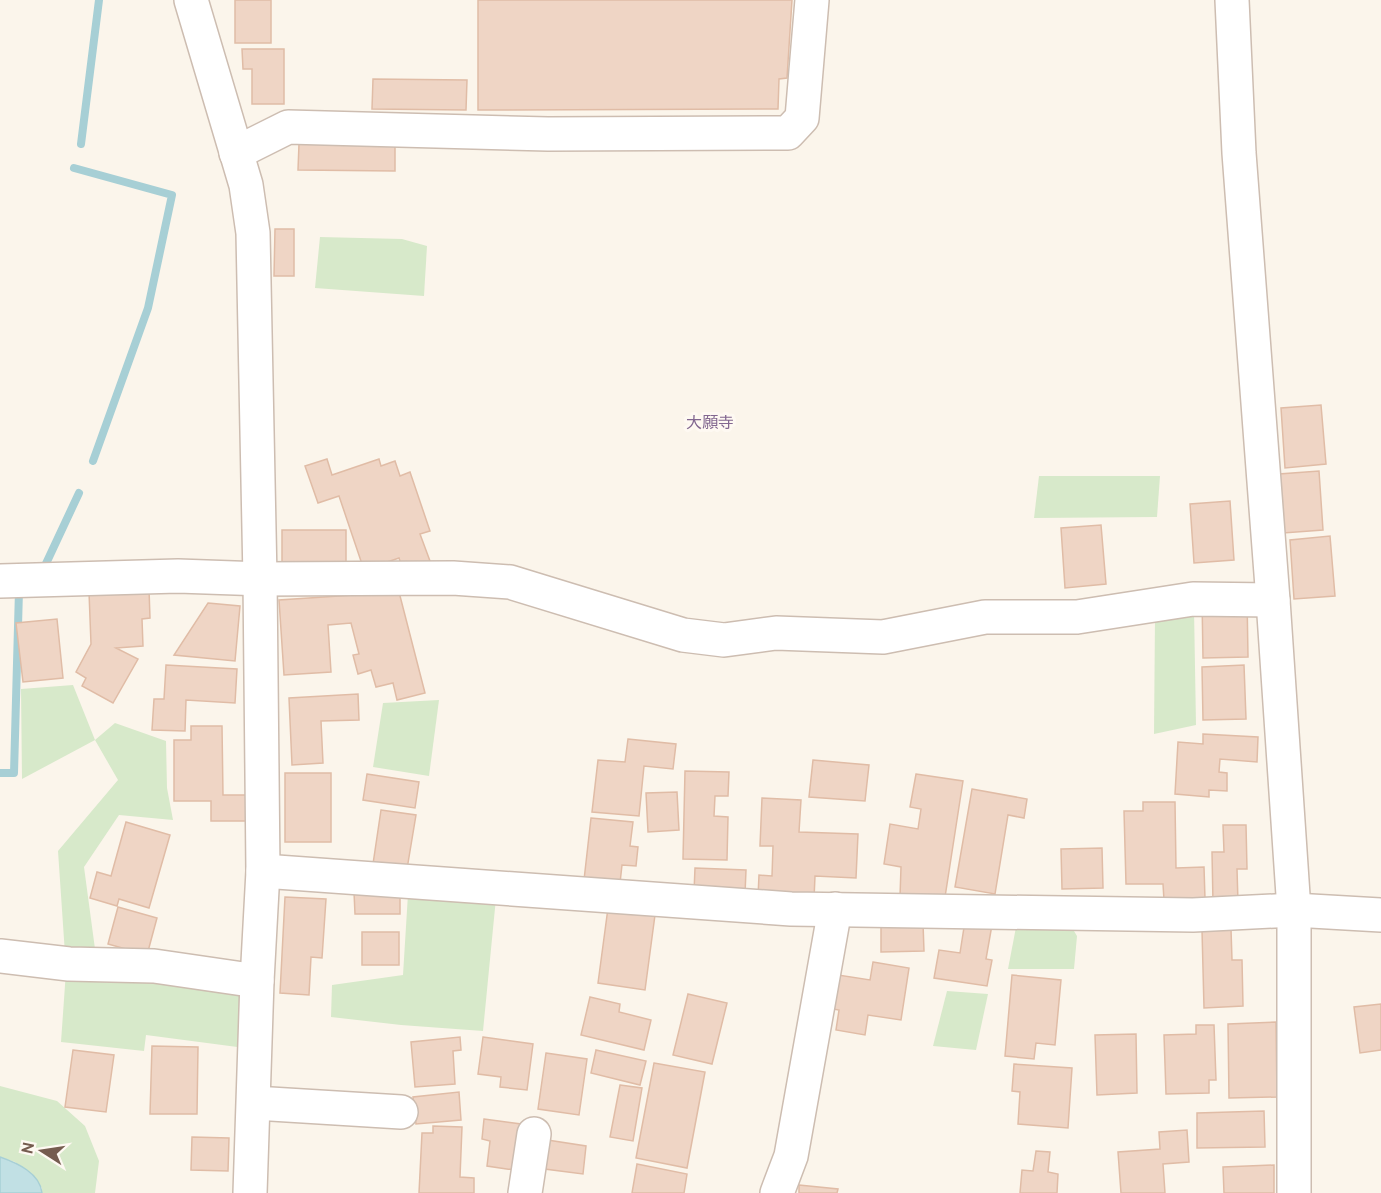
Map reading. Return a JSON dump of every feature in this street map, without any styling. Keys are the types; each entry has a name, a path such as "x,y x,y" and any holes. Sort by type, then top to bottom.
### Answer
{"street":[{"path":"191,0 246,185 253,233 263,871 250,1193"},
{"path":"236,153 288,127 548,134 788,133 802,118 812,0"},
{"path":"1232,0 1239,153 1294,910 1294,1193"},
{"path":"0,581 178,576 260,579 453,578 510,582 683,635 724,640 776,633 883,637 985,617 1077,617 1193,599 1272,600"},
{"path":"263,871 790,909 1193,915 1294,910 1381,915"},
{"path":"777,1193 791,1156 835,909"},
{"path":"0,956 69,964 154,966 257,981"},
{"path":"254,1103 401,1112"},
{"path":"525,1193 534,1134"}],"green space":[{"path":"320,237 402,239 427,246 424,296 315,288"},
{"path":"1039,476 1160,476 1157,517 1034,518"},
{"path":"1194,609 1196,725 1154,734 1155,617"},
{"path":"73,685 95,740 22,779 21,689"},
{"path":"439,700 429,776 373,767 383,703"},
{"path":"115,723 166,741 167,788 173,820 119,815 84,867 95,949 65,954 58,851 118,780 95,740"},
{"path":"408,894 496,898 483,1031 331,1017 332,985 403,975"},
{"path":"1068,921 1077,936 1074,969 1008,969 1017,922"},
{"path":"66,971 248,993 245,1048 146,1035 144,1051 61,1042"},
{"path":"947,991 988,994 976,1050 933,1046"},
{"path":"0,1086 57,1101 85,1126 99,1161 95,1193 42,1193 42,1188 15,1162 0,1157"}],"water":[{"path":"0,1157 32,1174 42,1193 0,1193"}],"building":[{"path":"235,0 271,0 271,43 235,43"},
{"path":"478,0 792,0 787,78 779,79 778,109 478,110"},
{"path":"242,49 284,49 284,104 252,104 252,69 243,69"},
{"path":"373,79 467,80 466,110 372,109"},
{"path":"299,144 395,145 395,171 298,170"},
{"path":"275,229 294,229 294,276 274,276"},
{"path":"1321,405 1326,464 1285,468 1281,408"},
{"path":"327,459 332,475 379,459 381,466 395,461 400,476 410,472 430,531 420,534 430,561 403,570 399,558 364,570 339,496 318,503 305,466"},
{"path":"1319,471 1323,530 1283,533 1279,474"},
{"path":"1230,501 1234,560 1194,563 1190,504"},
{"path":"1101,525 1106,584 1065,588 1061,528"},
{"path":"282,530 346,530 346,568 282,569"},
{"path":"1330,536 1335,596 1294,599 1290,540"},
{"path":"149,589 150,618 142,619 143,646 116,648 138,659 113,703 82,686 86,678 76,672 91,644 89,592"},
{"path":"399,592 425,693 397,700 393,683 376,687 371,670 358,674 353,655 359,654 351,623 328,625 331,672 284,675 279,600"},
{"path":"1247,597 1248,657 1203,658 1202,599"},
{"path":"208,603 240,606 235,661 174,655"},
{"path":"57,619 63,678 23,682 16,623"},
{"path":"166,665 237,669 235,703 186,700 185,731 152,730 154,699 164,699"},
{"path":"1244,665 1246,719 1203,720 1202,667"},
{"path":"358,694 359,720 321,721 323,763 292,765 289,698"},
{"path":"191,726 222,726 223,795 248,795 248,821 211,821 211,801 174,801 174,740 191,740"},
{"path":"1203,734 1258,737 1257,762 1220,759 1219,772 1227,773 1227,791 1209,790 1209,797 1175,794 1178,742 1203,744"},
{"path":"628,739 676,744 673,769 644,766 639,816 592,812 598,760 625,762"},
{"path":"813,760 869,765 865,801 809,797"},
{"path":"685,771 729,772 728,796 715,796 714,816 728,817 727,860 683,859"},
{"path":"285,773 331,773 331,842 285,842"},
{"path":"367,774 419,782 415,808 363,800"},
{"path":"916,774 963,781 945,897 900,897 901,867 884,864 890,824 918,829 921,809 910,807"},
{"path":"972,789 1027,799 1024,818 1008,815 995,894 955,887"},
{"path":"677,792 679,830 648,832 646,793"},
{"path":"762,798 801,800 799,832 858,834 856,878 815,876 814,899 758,897 759,875 772,876 773,846 760,846"},
{"path":"1143,802 1175,802 1176,868 1204,867 1205,899 1164,900 1163,884 1126,884 1124,811 1143,811"},
{"path":"381,810 416,815 407,869 373,864"},
{"path":"591,818 633,822 630,846 638,847 636,866 622,865 620,883 584,880"},
{"path":"126,822 170,835 149,908 119,899 117,906 90,898 97,872 111,876"},
{"path":"1223,825 1246,825 1247,869 1237,869 1238,902 1213,903 1212,852 1224,852"},
{"path":"1102,848 1103,888 1062,889 1061,849"},
{"path":"695,868 746,870 745,894 694,892"},
{"path":"354,892 400,892 400,914 355,914"},
{"path":"285,897 326,899 322,958 311,957 309,995 280,993"},
{"path":"118,907 157,918 147,955 108,944"},
{"path":"608,908 655,915 645,990 598,983"},
{"path":"965,921 992,925 986,959 992,960 987,986 934,978 939,950 960,953"},
{"path":"923,923 924,951 881,952 881,924"},
{"path":"1231,929 1232,960 1242,960 1243,1006 1204,1008 1202,930"},
{"path":"362,932 399,932 399,965 362,965"},
{"path":"873,962 909,968 901,1020 868,1015 865,1035 836,1030 839,1010 827,1008 832,974 870,980"},
{"path":"1012,975 1061,980 1055,1045 1036,1043 1034,1059 1005,1056"},
{"path":"688,994 727,1003 712,1064 673,1055"},
{"path":"590,997 620,1004 619,1012 651,1020 644,1050 581,1035"},
{"path":"1381,1004 1381,1050 1360,1053 1354,1007"},
{"path":"1276,1022 1277,1097 1229,1098 1228,1024"},
{"path":"1196,1025 1214,1025 1216,1080 1209,1080 1209,1093 1166,1094 1164,1035 1196,1034"},
{"path":"1136,1034 1137,1093 1097,1095 1095,1035"},
{"path":"460,1037 461,1050 453,1051 455,1084 415,1087 411,1042"},
{"path":"483,1037 533,1044 527,1090 500,1087 501,1077 478,1074"},
{"path":"152,1046 198,1047 197,1114 150,1114"},
{"path":"73,1050 114,1055 106,1112 65,1107"},
{"path":"596,1050 646,1061 640,1085 591,1073"},
{"path":"546,1053 587,1059 579,1115 538,1109"},
{"path":"654,1063 705,1072 687,1168 636,1158"},
{"path":"1014,1064 1072,1068 1068,1128 1018,1124 1020,1092 1012,1091"},
{"path":"620,1085 642,1088 633,1141 610,1137"},
{"path":"459,1092 461,1120 416,1124 413,1097"},
{"path":"1264,1111 1265,1147 1197,1148 1197,1113"},
{"path":"484,1119 521,1124 514,1170 487,1166 490,1141 482,1139"},
{"path":"433,1126 462,1127 460,1177 474,1178 474,1193 419,1193 422,1133 433,1133"},
{"path":"1187,1130 1189,1162 1163,1164 1165,1193 1121,1193 1118,1152 1160,1149 1159,1132"},
{"path":"192,1137 229,1138 228,1171 191,1170"},
{"path":"541,1139 586,1146 583,1174 537,1168"},
{"path":"1036,1151 1050,1152 1048,1172 1058,1174 1057,1193 1020,1193 1022,1170 1033,1171"},
{"path":"637,1164 687,1174 684,1193 632,1193"},
{"path":"1274,1165 1274,1193 1224,1193 1223,1167"},
{"path":"799,1185 838,1189 837,1193 799,1193"}],"waterway":[{"path":"81,144 99,0"},
{"path":"74,168 172,195 148,308 93,461"},
{"path":"43,570 79,493"},
{"path":"0,773 14,773 19,590"}],"district":[{"name":"大願寺","path":"710,422"}]}
